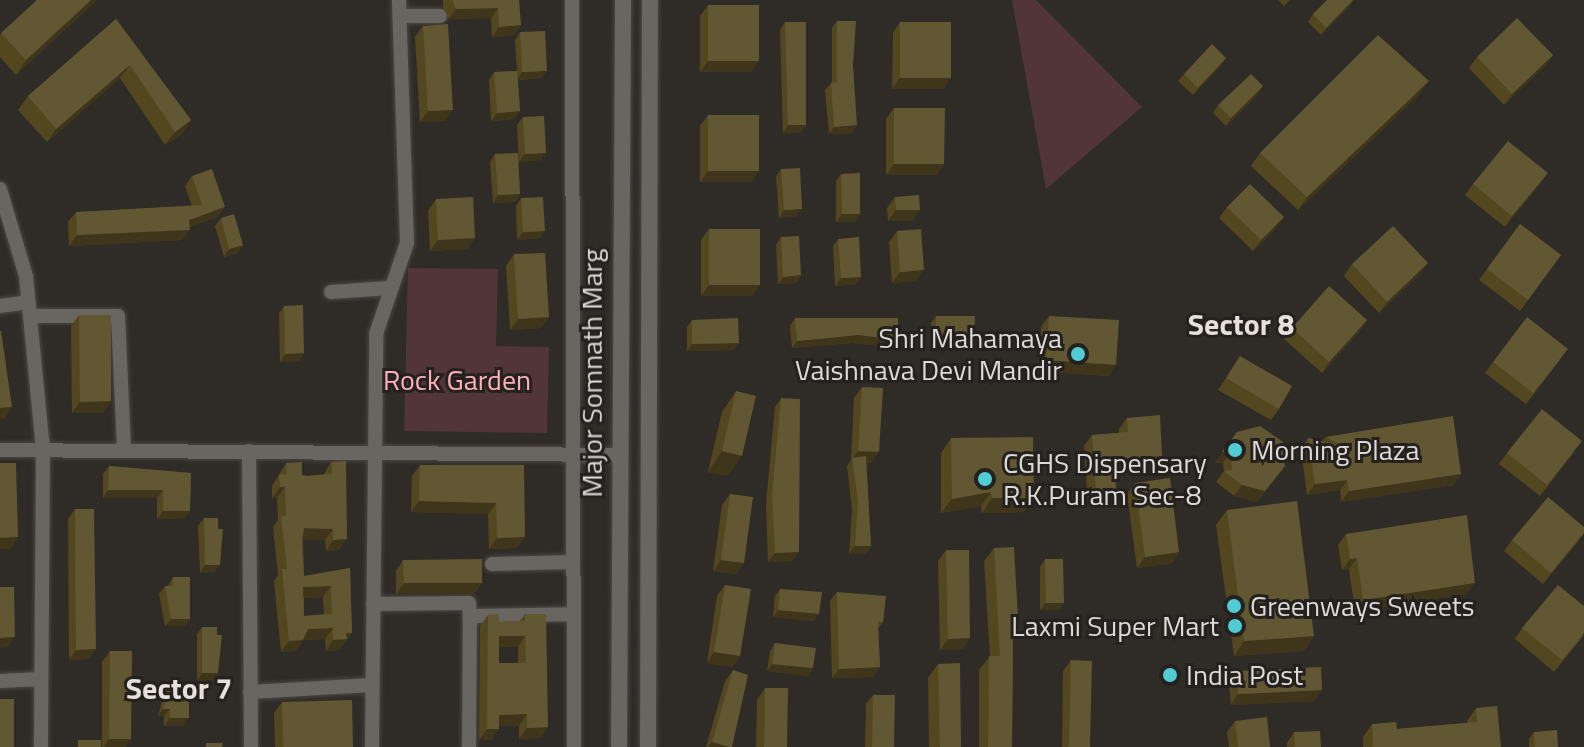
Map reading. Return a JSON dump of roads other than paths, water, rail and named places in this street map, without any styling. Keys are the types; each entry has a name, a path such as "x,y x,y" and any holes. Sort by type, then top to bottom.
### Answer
{"street":[{"path":"372,747 376,334 390,288 404,259 407,228 399,0"},
{"path":"572,0 574,747"},
{"name":"Major Somnath Marg","path":"619,747 617,455 623,0"},
{"name":"Major Somnath Marg","path":"648,747 650,0"},
{"path":"400,16 440,16"},
{"path":"0,189 24,263 43,449 41,747"},
{"path":"331,292 390,288"},
{"path":"0,306 118,316 124,450"},
{"path":"0,450 617,455"},
{"path":"249,451 251,747"},
{"path":"492,564 573,562"},
{"path":"373,604 469,603 469,747"},
{"path":"470,621 470,616 573,614"},
{"path":"0,681 41,679"},
{"path":"250,692 372,685"}],"place":[{"name":"Shri Mahamaya Vaishnava Devi Mandir","path":"1078,354"},
{"name":"Morning Plaza","path":"1235,450"},
{"name":"CGHS Dispensary R.K.Puram Sec-8","path":"985,479"},
{"name":"Greenways Sweets","path":"1234,606"},
{"name":"Laxmi Super Mart","path":"1235,626"},
{"name":"India Post","path":"1170,675"}],"district":[{"name":"Sector 8","path":"1241,324"},
{"name":"Sector 7","path":"179,688"}],"park label":[{"name":"Rock Garden","path":"457,380"}]}
